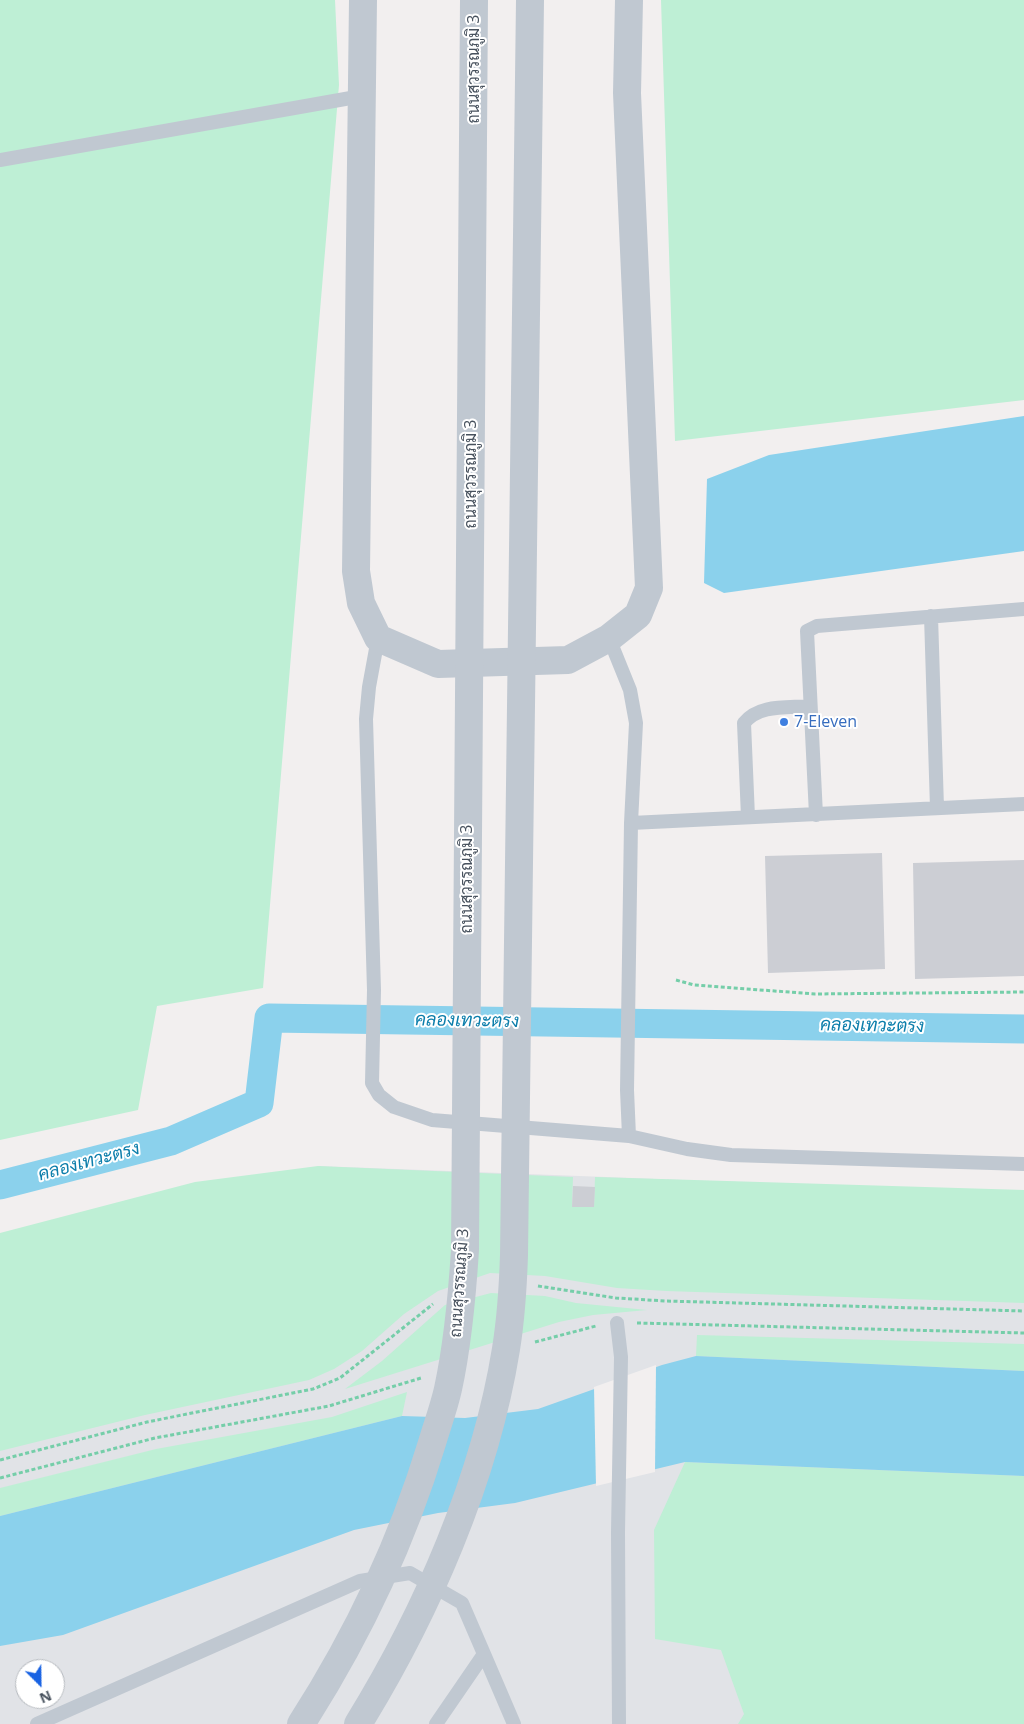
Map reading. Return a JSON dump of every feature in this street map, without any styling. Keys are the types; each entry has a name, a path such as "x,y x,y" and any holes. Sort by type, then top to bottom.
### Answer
{"street":[{"path":"363,0 356,571 361,603 378,638 438,664 568,660 610,638 638,615 649,588 628,93 629,0"},
{"name":"ถนนสุวรรณภูมิ 3","path":"302,1724 345,1649 394,1552 425,1465 448,1391 461,1304 465,1240 474,0"},
{"path":"358,1724 438,1574 467,1496 492,1413 506,1350 512,1306 530,0"}],"lane":[{"path":"0,160 362,96"},
{"path":"816,815 807,631 817,626 1024,609"},
{"path":"931,616 937,808"},
{"path":"378,638 369,688 366,719 374,990 372,1083 379,1095 394,1107 432,1120 629,1136 686,1149 732,1155 1024,1164"},
{"path":"610,638 630,690 636,723 631,823 627,1090 629,1136"},
{"path":"748,818 744,723 750,716 763,709 810,706"},
{"path":"631,823 1024,804"},
{"path":"617,1323 621,1357 618,1532 619,1724"},
{"path":"37,1724 360,1581 410,1573 462,1604 514,1724"},
{"path":"436,1724 484,1654"}],"path":[{"path":"676,980 694,985 815,994 1024,992"}],"shaded area":[{"path":"318,1166 1024,1193 1024,1724 0,1724 0,1324"}],"green space":[{"path":"0,0 335,0 339,85 263,988 157,1006 138,1110 0,1140"},
{"path":"661,0 1024,0 1024,400 675,441"},
{"path":"318,1166 573,1177 572,1207 594,1207 595,1177 1024,1190 1024,1303 666,1291 617,1288 545,1276 490,1273 438,1291 404,1314 362,1351 334,1369 309,1380 145,1415 0,1451 0,1233 195,1182"},
{"path":"491,1293 545,1296 576,1303 647,1310 593,1315 559,1322 345,1389 382,1361 445,1305"},
{"path":"697,1335 1024,1344 1024,1371 696,1356"},
{"path":"407,1392 402,1416 0,1516 0,1488 156,1449 332,1417"},
{"path":"685,1462 1024,1476 1024,1724 738,1724 744,1714 721,1650 655,1639 654,1530"}],"water":[{"path":"1024,416 1024,551 724,593 704,583 707,479 769,455"},
{"path":"696,1356 1024,1371 1024,1476 685,1462 515,1503 438,1513 354,1530 63,1635 0,1646 0,1516 402,1416 465,1418 538,1409 662,1365"}],"pier":[{"path":"656,1365 655,1472 596,1486 594,1387"}],"building":[{"path":"882,853 885,969 768,973 765,856"},
{"path":"1024,860 1024,976 915,979 913,863"},
{"path":"573,1186 595,1187 594,1207 572,1207"}],"waterway":[{"name":"คลองเทวะตรง","path":"0,1185 171,1141 259,1103 269,1018 1024,1029"}],"place":[{"name":"7-Eleven","path":"784,722"}]}
